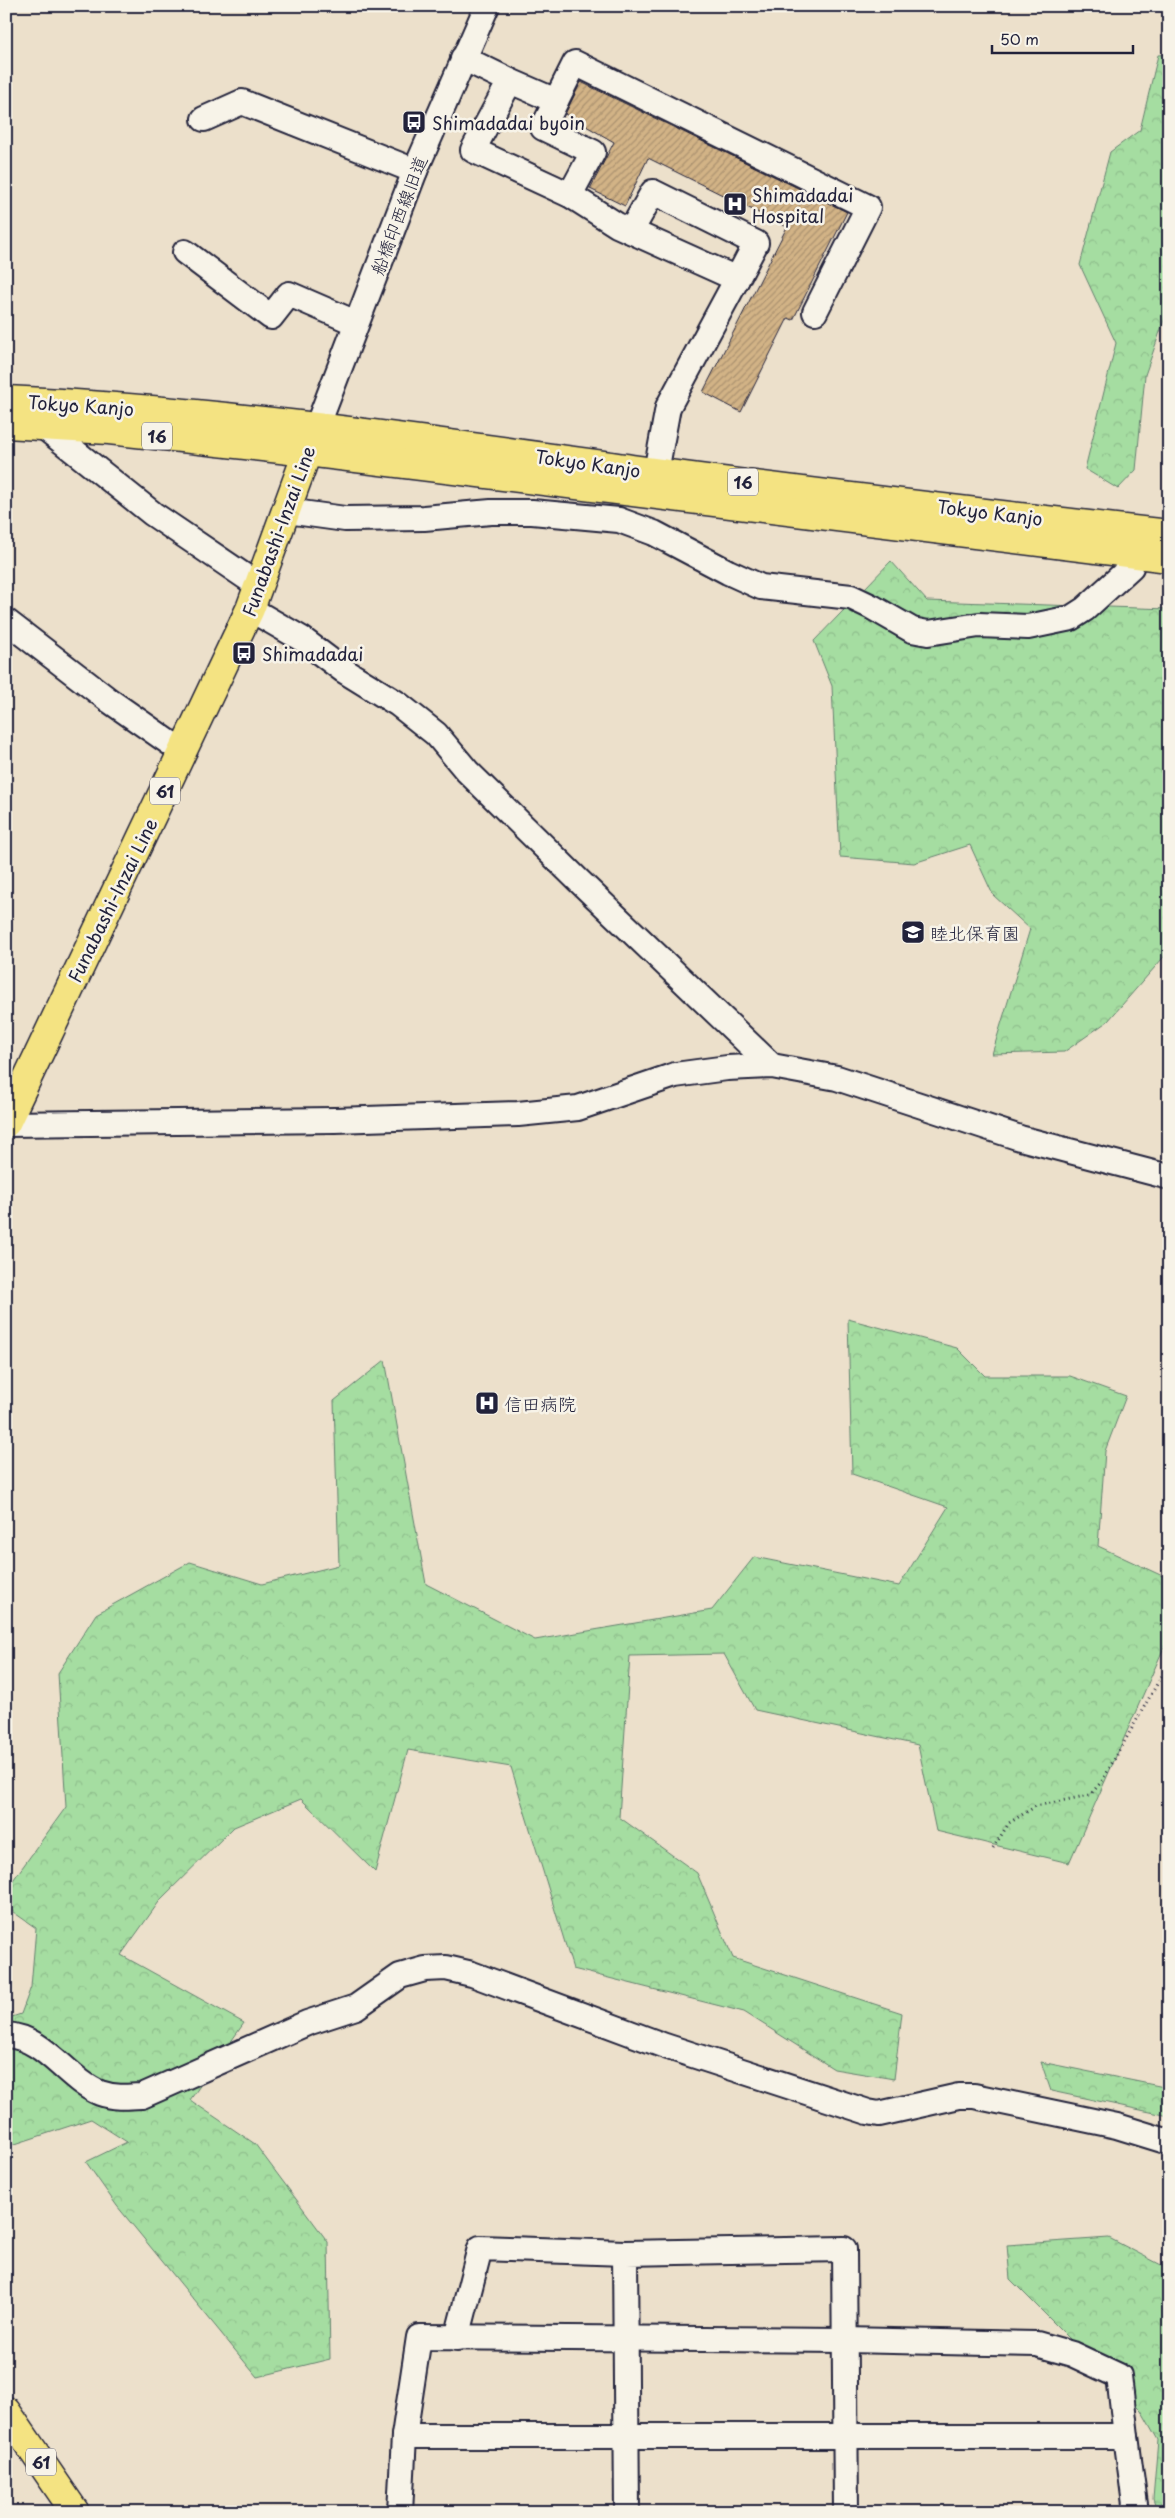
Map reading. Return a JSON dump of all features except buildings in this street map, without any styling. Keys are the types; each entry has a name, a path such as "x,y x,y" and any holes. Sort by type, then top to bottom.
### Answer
{"main road":[{"name":"Tokyo Kanjo","path":"6,400 110,406 317,426 656,472 1169,534"},
{"name":"Tokyo Kanjo","path":"6,424 109,430 307,452 1169,558"},
{"name":"Funabashi-Inzai Line","path":"6,1124 183,752 254,597 317,426"},
{"name":"61","path":"6,2412 75,2512"}],"street":[{"name":"船橋印西線旧道","path":"317,426 415,171 487,6"},
{"path":"463,58 556,101"},
{"path":"570,195 593,152 543,128 575,63 868,207 815,312"},
{"path":"510,81 473,150 570,195 631,231 737,279"},
{"path":"204,118 242,102 415,171"},
{"path":"631,231 652,192 756,243 668,406 656,472"},
{"path":"185,252 271,316 289,294 356,322"},
{"path":"6,409 44,427 153,514 302,639 343,670 398,704 436,734 467,771 557,860 772,1066"},
{"path":"287,511 345,519 424,518 491,512 532,512 619,520 654,532 728,572 761,587 851,597 912,630 928,633 979,625 1028,627 1071,618 1085,610 1131,567"},
{"path":"6,621 110,701 183,752"},
{"path":"6,1124 335,1120 518,1114 578,1108 675,1075 726,1068 772,1066 837,1078 1020,1138 1169,1177"},
{"path":"6,2035 28,2040 85,2084 100,2093 120,2098 142,2096 308,2023 356,2007 400,1976 425,1969 446,1968 472,1974 665,2046 868,2112 879,2114 960,2096 974,2096 1101,2122 1169,2142"},
{"path":"457,2338 480,2248 626,2253 844,2249 846,2512"},
{"path":"626,2253 627,2512"},
{"path":"400,2512 404,2436 419,2337 845,2340 1038,2344 1072,2354 1119,2376 1136,2512"},
{"path":"404,2436 1126,2436"}],"path":[{"path":"993,1848 1009,1823 1036,1806 1090,1795 1102,1781 1169,1663"}],"green space":[{"path":"1169,54 1169,306 1145,375 1136,470 1118,489 1085,469 1116,343 1080,265 1110,152 1140,130 1158,55"},
{"path":"891,561 927,601 1169,609 1169,951 1108,1021 1064,1052 992,1054 1030,929 993,895 970,845 914,863 840,857 832,686 814,641"},
{"path":"848,1319 957,1348 985,1376 1070,1376 1126,1396 1105,1451 1098,1546 1169,1579 1169,1644 1165,1645 1069,1863 936,1831 918,1745 755,1710 724,1654 630,1656 619,1817 697,1873 733,1958 902,2013 894,2079 834,2069 744,2012 573,1969 511,1767 408,1750 375,1872 301,1799 234,1827 161,1899 121,1955 244,2023 190,2100 255,2144 328,2242 330,2359 257,2377 117,2206 86,2162 127,2142 91,2119 6,2147 6,2019 21,2014 31,1987 36,1928 6,1907 6,1890 66,1807 58,1673 96,1614 190,1562 262,1584 339,1565 334,1401 385,1360 426,1584 535,1640 712,1610 754,1557 899,1586 948,1507 852,1474"},
{"path":"1041,2062 1169,2088 1169,2116 1051,2091"},
{"path":"1109,2238 1169,2269 1169,2512 1157,2512 1153,2499 1158,2440 1141,2410 1010,2279 1007,2245"}],"place":[{"name":"Shimadadai byoin","path":"414,122"},
{"name":"Shimadadai Hospital","path":"735,204"},
{"name":"Shimadadai","path":"244,653"},
{"name":"睦北保育園","path":"913,932"},
{"name":"信田病院","path":"487,1403"}]}
